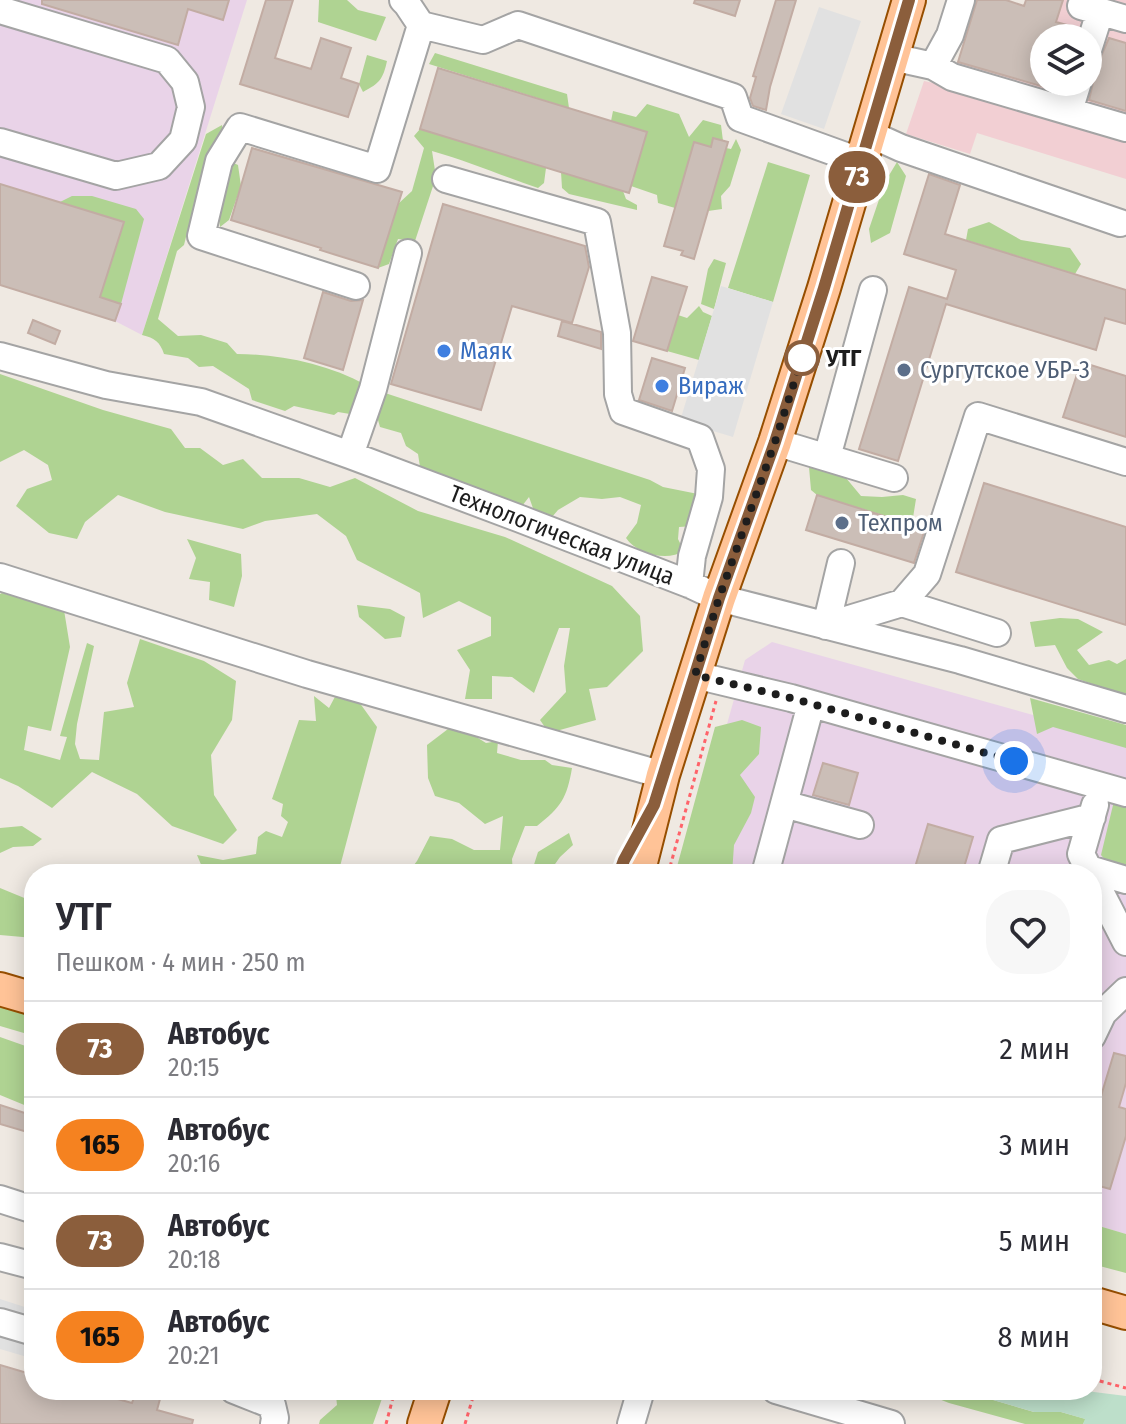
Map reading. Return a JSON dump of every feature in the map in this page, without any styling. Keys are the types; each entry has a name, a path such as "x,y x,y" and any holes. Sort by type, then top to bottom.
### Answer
{"main road":[{"path":"623,864 708,678 719,598 775,442 909,0"},
{"path":"640,864 659,790"},
{"path":"0,967 24,974"},
{"path":"0,989 24,996"},
{"path":"1102,1306 1126,1313"},
{"path":"424,1424 432,1400"}],"street":[{"path":"403,0 421,25 483,40 518,25 733,97 740,118 866,148 901,148 1120,223"},
{"path":"933,66 950,35 961,0"},
{"path":"1089,24 1090,9 1126,19"},
{"path":"0,10 167,60 185,82 191,107 183,140 159,166 116,176 0,142"},
{"path":"356,286 201,236 219,161 240,127 377,169 421,25"},
{"path":"892,57 933,66 952,77 1126,128"},
{"path":"1069,111 1074,96"},
{"path":"446,179 597,222 617,333 618,394 623,411 700,438 711,469 709,497 692,556 689,584"},
{"path":"350,455 373,389 408,253"},
{"path":"827,457 873,290"},
{"name":"Технологическая улица","path":"0,356 106,385 201,402 350,455 719,598 960,660 1126,709"},
{"path":"826,626 902,603 927,574 978,416 1126,462"},
{"path":"775,442 894,478"},
{"path":"826,626 841,563"},
{"path":"0,577 659,790"},
{"path":"902,603 997,633"},
{"path":"708,678 1113,789 1092,817 1081,854 1086,864"},
{"path":"768,864 811,704"},
{"path":"784,804 860,825"},
{"path":"994,864 1001,840 1092,817"},
{"path":"1102,875 1126,880"},
{"path":"1102,895 1126,942"},
{"path":"1102,1015 1126,991"},
{"path":"0,1199 24,1207"},
{"path":"0,1257 24,1263"},
{"path":"0,1322 24,1329"},
{"path":"259,1400 272,1405 274,1424"},
{"path":"631,1424 638,1400"},
{"path":"810,1400 891,1424"}],"path":[{"path":"670,864 708,678"},
{"path":"1102,1382 1126,1388"},
{"path":"386,1424 392,1400"},
{"path":"465,1424 472,1400"}],"shaded area":[{"path":"0,0 247,0 142,335 115,321 0,285"},
{"path":"977,0 1006,0 1023,6 1026,0 1126,0 1126,179 977,133 970,154 906,134 924,81 948,86"},
{"path":"819,7 861,21 824,129 781,114"},
{"path":"721,286 773,302 733,437 680,421"},
{"path":"772,642 1126,741 1126,1234 1102,1227 1102,864 688,864 745,660"},
{"path":"0,1299 24,1307 24,1356 0,1349"}],"green space":[{"path":"319,0 347,0 358,10 386,17 376,41 318,22"},
{"path":"435,53 567,94 569,108 429,64"},
{"path":"367,55 387,61 380,80 363,92 359,84"},
{"path":"647,104 679,114 689,137 703,120 721,125 723,141 713,138 711,147 694,142 675,208 658,203 657,195 631,186 647,132 611,121 613,111 636,117"},
{"path":"222,125 224,138 217,153 207,156 203,182 184,245 177,251 158,319 178,336 201,335 227,343 237,354 303,362 336,371 366,385 356,415 338,412 334,415 294,406 285,411 252,400 249,389 213,366 199,367 188,358 164,354 156,341 142,335 206,134"},
{"path":"420,129 546,168 544,183 538,188 432,151 436,177 415,241 398,239 389,264 378,268 398,204 412,191 424,148 414,136"},
{"path":"736,139 741,150 730,186 721,196 722,209 708,211 726,148 731,149"},
{"path":"229,161 238,165 241,186 229,220 220,227 219,216"},
{"path":"768,162 810,175 773,302 728,288"},
{"path":"897,162 906,176 890,233 871,243 869,229 885,182"},
{"path":"561,172 623,191 626,199 637,205 637,210 569,194 562,188"},
{"path":"72,196 92,196 136,209 144,219 121,304 100,297 123,222 60,202"},
{"path":"989,222 1021,240 1070,248 1081,264 1075,274 966,240 968,229"},
{"path":"714,259 726,263 714,309 701,304 708,269"},
{"path":"699,306 712,316 699,360 667,351 678,315 687,318"},
{"path":"0,374 103,410 171,429 185,448 200,448 223,465 243,459 262,478 299,478 330,487 355,478 418,511 505,537 612,586 640,616 643,651 607,687 589,689 596,720 549,733 540,720 566,692 564,666 570,628 559,628 534,693 512,677 492,676 492,699 465,699 470,670 457,650 491,636 491,617 459,601 423,618 420,593 357,560 346,536 317,514 265,521 243,529 165,512 118,495 85,522 77,539 49,533 16,506 27,489 52,480 48,465 24,450 0,462"},
{"path":"382,392 650,480 663,487 698,494 694,526 679,527 678,539 684,551 669,556 653,555 631,544 626,538 637,523 641,505 620,497 580,497 552,517 534,511 529,497 522,506 420,467 418,454 406,446 401,433 380,427 376,413"},
{"path":"809,467 846,478 861,496 903,495 916,499 912,524 817,495 811,490"},
{"path":"187,539 241,554 242,576 234,607 209,600 210,582 189,579 196,558"},
{"path":"2,593 64,610 70,647 51,731 28,726 24,750 60,760 67,737 60,736 87,643 94,646 77,724 75,744 80,759 99,760 104,712 134,707 127,683 140,639 204,661 236,681 232,720 211,755 214,795 237,830 223,844 172,826 137,794 92,772 52,808 0,778"},
{"path":"357,605 390,609 405,617 401,637 385,639 359,617"},
{"path":"1078,619 1103,632 1077,650 1089,665 1109,660 1117,664 1126,659 1126,696 1078,679 1067,668 1055,645 1035,647 1030,622"},
{"path":"337,693 354,695 377,727 341,864 201,864 197,855 223,860 256,854 258,837 266,831 282,837 288,822 281,816 283,804 272,799 299,720 316,721 314,696 329,708"},
{"path":"1030,698 1126,725 1126,748 1053,727 1037,734"},
{"path":"742,720 761,727 759,754 740,775 755,797 751,813 734,845 733,864 678,864 715,727"},
{"path":"448,729 470,733 486,743 498,741 497,753 521,760 545,760 552,765 572,768 568,787 552,813 537,826 525,826 512,864 415,864 430,836 452,839 474,850 500,850 503,816 485,824 459,803 435,796 428,778 427,745"},
{"path":"1114,801 1126,804 1126,873 1113,869 1101,855"},
{"path":"22,826 42,839 33,846 13,847 0,853 0,828"},
{"path":"569,833 573,845 555,864 534,864 538,852"},
{"path":"0,888 24,898 24,937 0,935"},
{"path":"0,1006 24,1012 24,1033 0,1026"},
{"path":"0,1037 24,1045 24,1105 0,1095"},
{"path":"1102,1227 1126,1234 1126,1273 1102,1267"},
{"path":"1102,1393 1126,1396 1126,1424 1083,1424 1085,1419 1061,1412 1034,1412 993,1400 1102,1400"},
{"path":"336,1400 381,1400 373,1424 319,1424 337,1405"},
{"path":"941,1400 993,1400 1034,1412 1061,1412 1086,1419 1083,1424 1025,1424"}],"building":[{"path":"42,0 229,0 223,20 188,9 178,45 42,4"},
{"path":"266,0 293,0 275,58 311,69 321,38 351,48 341,78 359,84 348,117 240,84"},
{"path":"695,0 740,0 735,16 694,3"},
{"path":"776,0 796,0 766,110 753,106 750,98 756,77 753,76"},
{"path":"977,0 1006,0 1024,6 1026,0 1063,0 1056,22 1063,24 1030,24 1030,83 958,62"},
{"path":"1109,38 1126,43 1126,111 1089,100 1090,96 1102,96 1102,54"},
{"path":"438,68 647,132 629,193 420,129"},
{"path":"713,138 728,142 694,259 681,255 683,251 664,246 694,142 711,147"},
{"path":"252,148 402,192 378,268 231,220"},
{"path":"929,174 960,185 945,234 1126,290 1126,324 1105,318 1096,350 946,304 898,461 859,449 909,287 947,299 956,270 904,254"},
{"path":"0,184 124,222 100,297 121,304 115,321 0,285"},
{"path":"443,204 585,246 589,267 572,323 512,306 481,410 391,384"},
{"path":"652,277 687,287 667,351 633,341"},
{"path":"323,292 351,301 363,300 343,370 304,358"},
{"path":"33,320 60,331 55,344 28,333"},
{"path":"562,321 601,332 601,349 558,336"},
{"name":"Вираж","path":"652,358 685,368 672,411 639,400"},
{"path":"1081,362 1126,376 1126,437 1063,417"},
{"path":"984,483 1126,527 1126,625 956,572"},
{"path":"817,495 925,529 914,563 806,530"},
{"path":"823,763 858,773 849,805 813,795"},
{"path":"928,824 973,837 965,864 916,864"},
{"path":"1114,1053 1126,1056 1126,1083 1119,1107 1126,1109 1126,1136 1110,1189 1102,1187 1102,1093"},
{"path":"0,1105 24,1113 24,1131 0,1124"},
{"path":"0,1365 24,1372 24,1400 121,1400 132,1403 133,1400 160,1400 157,1410 193,1420 192,1424 0,1424"}],"bus line":[{"name":"73","path":"623,864 654,805 719,598 775,442 909,0"}],"place":[{"name":"Маяк","path":"444,351"},
{"name":"УТГ","path":"802,358"},
{"name":"Сургутское УБР-3","path":"904,370"},
{"name":"Вираж","path":"662,386"},
{"name":"Техпром","path":"842,523"}],"route":[{"path":"802,358 695,675 791,698 1014,761"}]}
